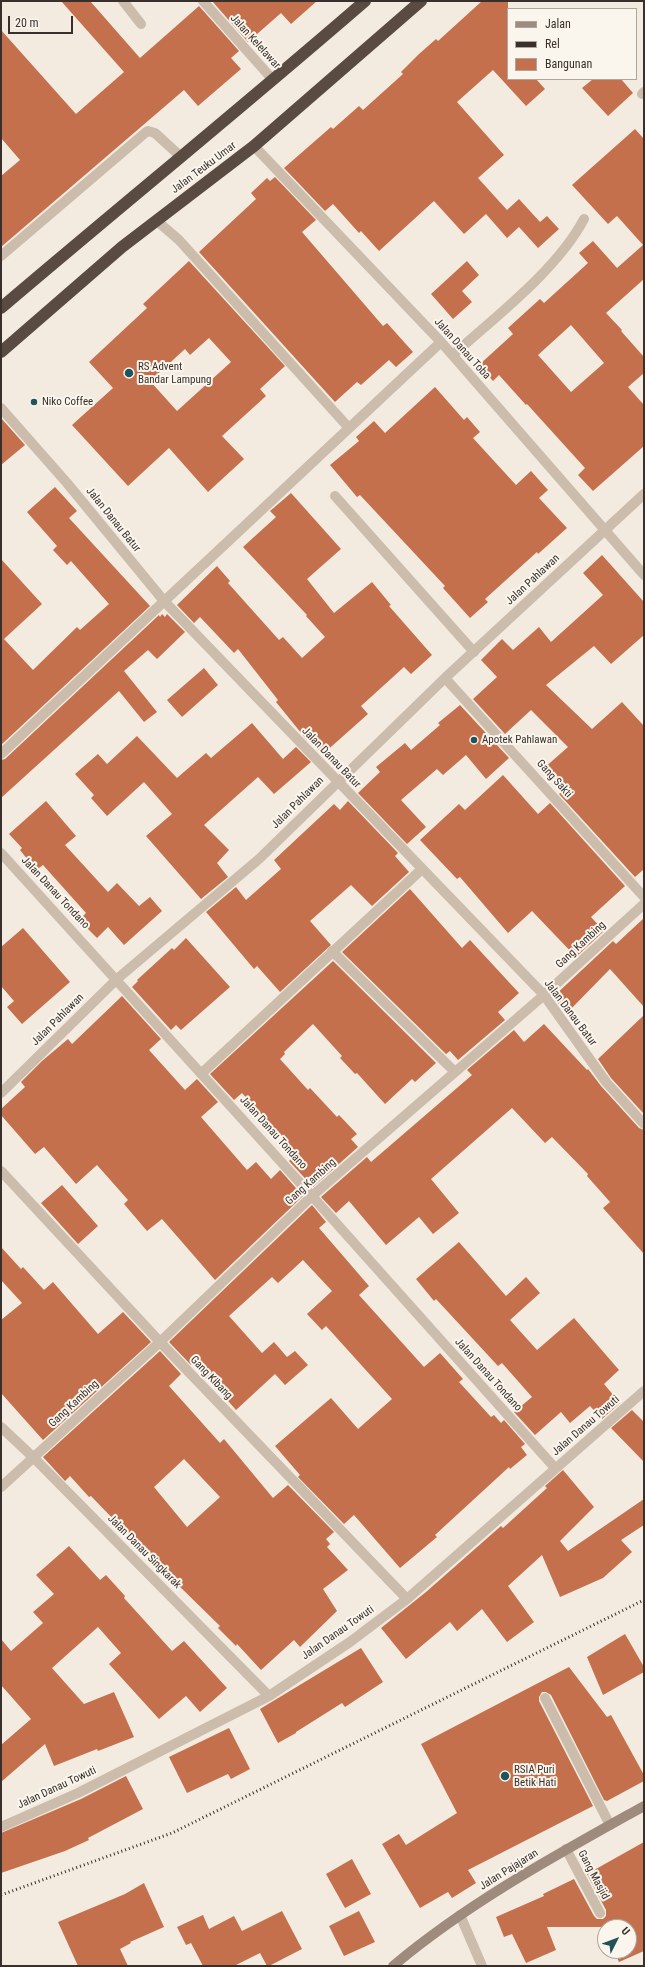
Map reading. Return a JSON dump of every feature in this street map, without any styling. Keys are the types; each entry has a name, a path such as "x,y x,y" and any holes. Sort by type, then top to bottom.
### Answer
{"highway":[{"name":"Jalan Teuku Umar","path":"1,308 365,1"},
{"name":"Jalan Teuku Umar","path":"1,352 122,247 254,146 421,1"}],"main road":[{"name":"Jalan Pajajaran","path":"393,1966 414,1948 460,1915 566,1849 644,1806"}],"street":[{"path":"123,1 141,24"},
{"name":"Jalan Kelelawar","path":"203,1 273,80"},
{"path":"1,256 148,131 155,133 180,156"},
{"name":"Jalan Danau Toba","path":"254,146 453,355 644,575"},
{"path":"453,355 544,272 575,237 584,219"},
{"path":"157,221 179,240 349,428"},
{"path":"1,754 441,342"},
{"name":"Jalan Danau Batur","path":"1,408 67,483 164,602 336,782 544,995 606,1082 644,1124"},
{"name":"Jalan Pahlawan","path":"1,1093 117,979 259,859 336,782 445,678 644,494"},
{"path":"335,496 474,652"},
{"name":"Gang Sakti","path":"445,678 644,897"},
{"name":"Jalan Danau Tondano","path":"1,853 202,1073 555,1468"},
{"path":"202,1073 422,869"},
{"name":"Gang Kambing","path":"1,1487 160,1342 312,1196 544,995 644,904"},
{"path":"332,951 455,1072"},
{"name":"Gang Kibang","path":"1,1171 160,1342 407,1599"},
{"name":"Jalan Danau Towuti","path":"1,1827 78,1792 269,1696 350,1642 407,1599 644,1391"},
{"name":"Jalan Danau Singkarak","path":"1,1427 34,1458 269,1696"},
{"path":"545,1698 610,1825"},
{"name":"Gang Masjid","path":"566,1849 600,1913"},
{"path":"460,1915 482,1966"}],"building":[{"path":"61,1 90,1 140,58 199,6 239,51 231,58 241,69 198,106 184,90 1,247 1,176 20,160 1,138 1,30 76,114 124,72"},
{"path":"212,1 317,1 291,24 281,13 248,42"},
{"path":"482,1 508,1 507,80 537,80 545,89 526,106 493,70 457,102 504,155 478,178 507,210 519,199 540,222 547,216 559,229 538,248 519,227 507,238 486,214 464,234 434,201 379,251 361,231 359,233 333,204 325,211 284,168 331,127 333,129 359,106 363,110 403,74 401,72 419,54 436,39 438,41"},
{"path":"592,80 622,80 633,93 608,116 582,88"},
{"path":"635,129 644,139 644,279 606,313 644,357 644,373 628,387 644,405 644,446 593,491 578,475 585,468 499,375 493,381 479,365 513,334 508,328 540,299 544,303 588,263 579,253 593,241 617,268 643,245 617,216 608,224 572,185","holes":["571,325 604,363 571,392 538,355"]},
{"path":"275,177 316,220 302,232 383,326 387,323 413,352 396,367 389,360 361,385 357,382 335,402 199,252 256,199 251,193 267,178 270,181"},
{"name":"RS Advent Bandar Lampung","path":"189,261 285,366 260,389 266,396 222,436 244,459 208,492 169,448 128,486 72,425 113,388 89,362 147,308 143,304","holes":["209,338 231,362 177,411 150,381 185,349 190,355"]},
{"path":"467,261 479,275 462,291 472,302 453,319 431,294"},
{"path":"435,387 464,420 467,417 480,432 473,438 516,485 531,471 548,490 539,498 567,528 538,554 537,552 485,599 488,602 470,618 443,588 445,586 360,495 357,497 330,465 359,441 356,437 374,421 385,433"},
{"path":"1,418 25,445 1,465"},
{"path":"55,487 77,511 69,518 150,606 1,745 1,559 42,604 4,639 33,670 77,627 80,630 109,604 71,561 67,565 53,550 57,546 27,512"},
{"path":"291,493 341,549 307,579 334,613 372,582 391,605 389,606 432,655 411,674 404,667 361,706 368,714 323,754 306,739 276,702 278,700 238,649 234,653 200,617 194,623 177,605 217,566 230,581 228,583 279,640 283,637 302,658 325,637 306,616 307,615 243,547 276,517 270,511"},
{"path":"602,555 644,602 644,635 611,664 594,646 546,685 592,729 622,702 644,726 644,869 635,877 559,794 563,791 543,769 568,747 531,710 505,734 473,699 497,677 481,660 502,639 513,650 539,627 551,642 603,595 583,573"},
{"path":"162,614 165,617 167,614 185,632 157,659 148,650 124,671 157,712 144,722 119,691 1,798 1,760 5,759 159,615 160,617"},
{"path":"204,668 218,685 182,717 167,700"},
{"path":"460,705 509,758 486,779 466,755 443,775 437,769 401,800 426,827 407,844 358,793 380,772 376,767 405,743 411,750 440,725 438,723"},
{"path":"252,723 283,759 296,747 311,762 274,794 258,777 204,825 229,850 217,863 228,877 201,899 146,836 172,814 144,782 107,816 91,798 94,795 75,774 98,754 107,764 137,736 177,778 206,753 211,758"},
{"path":"503,775 538,814 550,803 625,886 591,917 604,931 576,957 532,911 508,933 460,877 457,879 420,840 459,804 465,810"},
{"path":"46,801 76,836 65,845 108,892 117,883 139,906 150,897 162,911 124,945 108,927 97,938 79,920 86,913 43,865 36,870 20,850 22,848 9,834"},
{"path":"348,801 398,853 395,856 409,872 372,906 351,885 310,921 331,945 280,992 257,966 254,969 206,912 236,887 246,900 281,869 274,860 334,804 340,810"},
{"path":"410,889 462,948 470,940 519,993 498,1012 505,1020 458,1060 450,1051 446,1054 342,952"},
{"path":"644,918 644,1007 610,969 566,1014 553,997 613,941 616,944"},
{"path":"23,928 70,982 22,1024 7,1007 14,1001 1,986 1,947"},
{"path":"186,938 230,987 181,1030 176,1025 171,1030 132,987 138,981 137,980 172,948 174,950"},
{"path":"333,961 436,1063 415,1082 412,1079 385,1104 357,1073 355,1074 340,1058 342,1056 313,1024 284,1052 285,1054 280,1059 308,1090 310,1088 337,1117 339,1115 357,1134 351,1139 358,1147 313,1187 289,1161 297,1154 242,1093 234,1100 210,1074"},
{"path":"122,996 161,1039 149,1050 185,1090 197,1079 218,1102 201,1117 247,1170 256,1162 271,1179 280,1170 303,1196 215,1280 162,1219 147,1231 124,1204 128,1200 97,1165 76,1184 44,1147 35,1154 1,1115 1,1109 25,1087 21,1082 42,1061 68,1039 72,1044"},
{"path":"644,1015 644,1114 611,1078 598,1059"},
{"path":"544,1024 587,1070 588,1069 601,1086 639,1128 644,1130 644,1254 603,1208 610,1202 587,1176 588,1174 552,1137 545,1143 512,1108 431,1179 459,1213 433,1234 419,1217 386,1245 349,1201 336,1213 321,1197 367,1157 371,1162 472,1075 467,1070 514,1030 524,1042"},
{"path":"62,1185 98,1226 78,1244 41,1203"},
{"path":"312,1205 326,1222 319,1228 369,1286 359,1295 424,1367 440,1353 463,1379 459,1382 491,1417 494,1415 501,1423 504,1420 525,1444 521,1447 527,1455 510,1469 509,1467 435,1535 437,1537 400,1568 354,1515 344,1524 298,1477 300,1475 275,1446 331,1398 358,1429 392,1399 326,1326 322,1330 307,1314 332,1291 303,1260 278,1283 272,1277 229,1316 262,1353 274,1342 287,1357 295,1351 308,1365 285,1385 275,1374 236,1410 210,1380 208,1381 192,1363 191,1365 169,1342"},
{"path":"459,1242 506,1296 526,1277 540,1293 510,1320 537,1350 574,1318 619,1370 604,1384 620,1403 602,1419 590,1406 570,1423 561,1412 535,1435 514,1412 532,1397 502,1363 498,1366 436,1299 434,1301 416,1279"},
{"path":"1,1247 21,1269 23,1267 44,1290 53,1282 98,1334 123,1312 151,1342 43,1440 1,1393 1,1320 22,1303 1,1280"},
{"path":"160,1351 181,1374 169,1386 220,1443 224,1439 273,1498 288,1485 334,1532 326,1539 330,1544 327,1547 348,1570 323,1589 337,1611 300,1647 294,1640 261,1670 237,1644 236,1646 218,1628 220,1626 173,1580 147,1550 145,1552 118,1520 116,1522 91,1496 89,1497 70,1476 65,1481 43,1457","holes":["184,1459 220,1497 187,1527 154,1487"]},
{"path":"632,1410 644,1422 644,1462 611,1428"},
{"path":"563,1470 594,1507 560,1541 568,1551 644,1499 644,1525 621,1540 632,1552 603,1578 560,1597 542,1555 508,1586 534,1622 507,1642 482,1609 457,1631 450,1622 406,1659 381,1628 426,1592 501,1526 503,1528 547,1488 545,1486"},
{"path":"69,1546 100,1580 106,1575 125,1596 124,1598 172,1651 184,1641 227,1688 200,1712 186,1696 159,1719 109,1664 121,1653 98,1627 52,1668 84,1704 114,1692 134,1737 98,1751 97,1749 54,1766 45,1744 1,1782 1,1745 31,1719 1,1685 1,1639 11,1651 43,1623 33,1612 54,1594 36,1575"},
{"path":"625,1634 644,1667 644,1672 603,1695 587,1657"},
{"path":"361,1648 383,1682 345,1707 342,1703 278,1743 260,1709"},
{"path":"569,1667 607,1717 611,1715 644,1775 644,1781 607,1801 604,1800 551,1695 546,1692 542,1692 539,1697 539,1701 593,1806 468,1870 476,1883 452,1898 448,1892 420,1908 382,1844 399,1834 406,1845 457,1813 421,1744"},
{"path":"229,1728 250,1769 231,1779 228,1774 187,1793 169,1757"},
{"path":"126,1776 143,1809 88,1838 89,1840 65,1851 1,1873 1,1833 81,1799"},
{"path":"644,1842 644,1951 637,1954 637,1919 603,1919 606,1916 606,1910 587,1874"},
{"path":"352,1859 371,1894 345,1908 326,1874"},
{"path":"574,1879 597,1919 597,1927 547,1927 556,1950 526,1963 512,1934 504,1937 496,1917 544,1896 543,1894"},
{"path":"144,1883 164,1927 130,1942 131,1943 120,1949 128,1966 78,1966 58,1922 125,1894"},
{"path":"282,1911 302,1949 269,1966 267,1966 260,1953 234,1966 203,1966 191,1943 186,1945 177,1927 203,1915 209,1929 234,1916 242,1931"},
{"path":"359,1911 375,1942 344,1956 329,1926"},
{"path":"618,1959 626,1959 619,1962"}],"railway":[{"path":"1,1895 172,1833 644,1600"}],"place":[{"name":"RS Advent Bandar Lampung","path":"129,373"},
{"name":"Niko Coffee","path":"34,402"},
{"name":"Apotek Pahlawan","path":"474,740"},
{"name":"RSIA Puri Betik Hati","path":"505,1776"}]}
